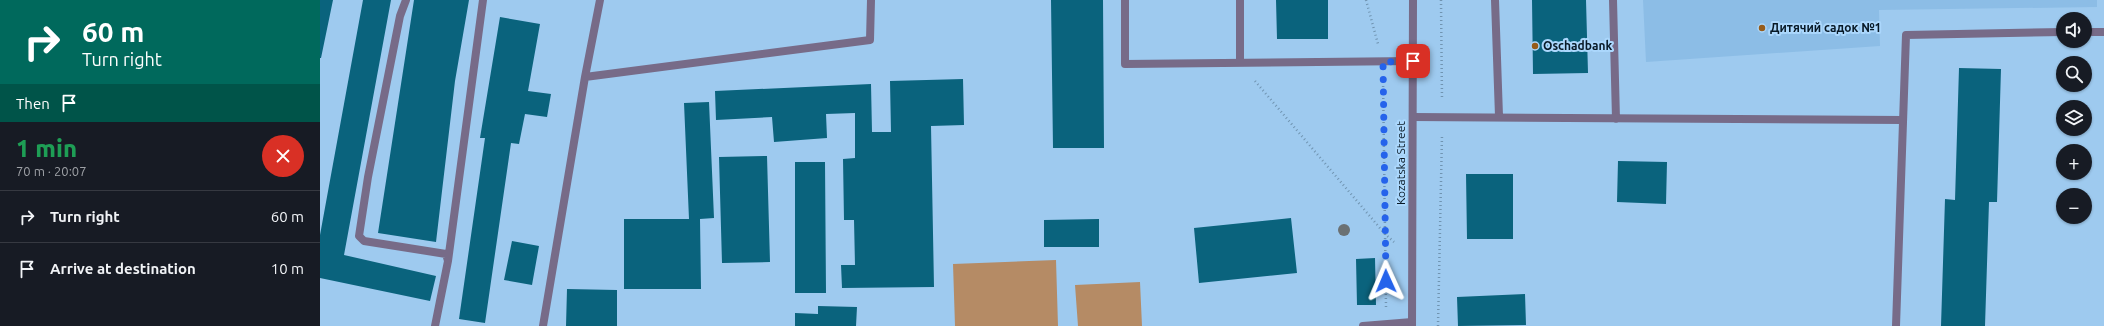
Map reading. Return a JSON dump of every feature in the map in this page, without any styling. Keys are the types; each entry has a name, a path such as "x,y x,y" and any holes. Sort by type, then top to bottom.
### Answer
{"street":[{"path":"406,0 400,16 383,101 359,236 364,241 446,254 448,261"},
{"path":"435,326 448,261 483,0"},
{"path":"543,326 585,77 600,0"},
{"path":"585,77 870,40 871,0"},
{"path":"1125,0 1125,64 1413,61"},
{"path":"1240,0 1240,63"},
{"name":"Kozatska Street","path":"1412,324 1413,0"},
{"path":"1495,0 1499,116"},
{"path":"1613,0 1616,119"},
{"path":"1896,326 1906,35 2056,32"},
{"path":"2092,32 2104,32"},
{"path":"1413,117 1499,116 1616,119 1903,120"},
{"path":"1363,326 1412,324"}],"path":[{"path":"1366,0 1383,62 1386,324"},
{"path":"1438,326 1442,117 1441,0"},
{"path":"1240,63 1385,234 1412,258"}],"shaded area":[{"name":"Дитячий садок №1","path":"1643,0 2097,0 2097,7 1879,10 1880,46 1646,62"},
{"path":"1056,260 1058,326 955,326 953,264"},
{"path":"1140,282 1142,326 1078,326 1075,285"}],"building":[{"path":"320,0 333,0 321,58 320,58"},
{"path":"363,0 391,0 344,255 436,276 430,301 320,278 320,235"},
{"path":"414,0 469,0 455,81 436,242 378,233"},
{"path":"1051,0 1103,0 1104,148 1053,148"},
{"path":"1276,0 1328,0 1328,39 1277,39"},
{"path":"1532,0 1586,0 1588,73 1533,74"},
{"path":"500,17 540,24 528,91 551,94 547,117 525,114 519,144 511,143 485,323 459,319 485,138 480,138"},
{"path":"1959,68 2001,69 1997,202 1989,202 1985,326 1941,326 1945,199 1955,200"},
{"path":"963,79 964,125 931,126 934,287 842,288 841,265 855,265 854,220 844,220 843,159 855,158 855,113 826,114 827,138 774,142 772,117 716,120 715,91 871,84 872,132 891,132 890,81"},
{"path":"709,102 714,218 700,219 701,289 624,289 624,219 689,219 684,103"},
{"path":"767,156 770,262 722,263 719,157"},
{"path":"1618,161 1667,162 1666,204 1617,202"},
{"path":"795,162 825,162 826,293 795,293"},
{"path":"1466,174 1513,174 1513,239 1467,239"},
{"path":"1291,218 1297,273 1199,283 1194,228"},
{"path":"1099,219 1099,247 1044,247 1044,220"},
{"path":"512,241 539,246 532,285 504,280"},
{"path":"1375,258 1376,305 1357,305 1356,259"},
{"path":"567,289 617,290 617,326 566,326"},
{"path":"1525,294 1526,325 1458,326 1457,297"},
{"path":"818,306 857,307 856,326 795,326 795,313 818,314"}],"place":[{"name":"Дитячий садок №1","path":"1762,28"},
{"name":"Oschadbank","path":"1535,46"}],"route":[{"path":"1386,281 1383,62 1413,61"}]}
